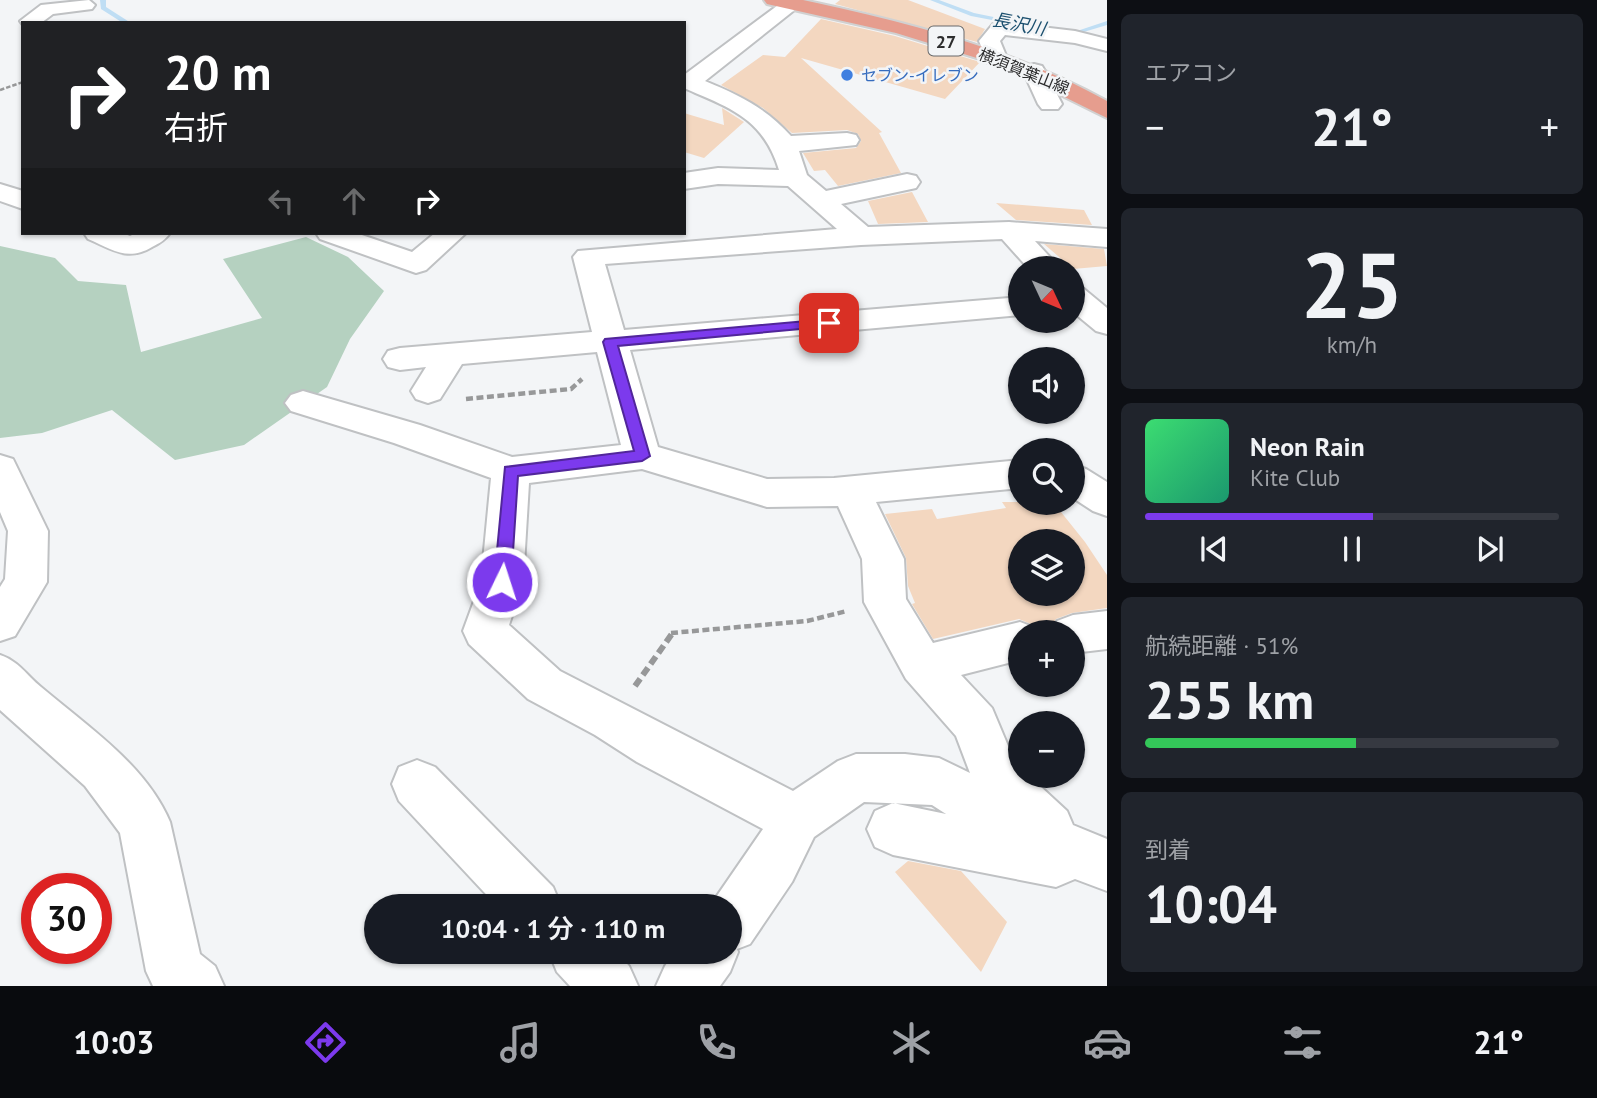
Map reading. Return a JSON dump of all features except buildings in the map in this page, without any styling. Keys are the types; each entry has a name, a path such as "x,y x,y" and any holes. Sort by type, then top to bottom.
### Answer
{"main road":[{"name":"横須賀葉山線","path":"783,2 864,15 929,35 1034,72 1107,111"}],"street":[{"path":"783,2 689,82 740,104 764,121 784,144 795,178 860,236"},
{"path":"30,21 48,9 89,8"},
{"path":"996,58 989,41 1000,27 1075,37 1107,45"},
{"path":"1034,72 1050,104"},
{"path":"784,144 847,140"},
{"path":"686,181 718,176 795,178"},
{"path":"820,200 906,182"},
{"path":"1,192 21,200"},
{"path":"1009,230 1034,256"},
{"path":"642,456 600,343 588,257 860,236 1009,230 1107,238"},
{"path":"103,235 132,247 153,235"},
{"path":"336,235 416,264 450,235"},
{"path":"400,359 1008,307"},
{"path":"1085,308 1107,324"},
{"path":"428,391 451,355"},
{"path":"303,402 407,434 511,471 642,456 767,493 850,489 1008,475"},
{"path":"0,469 28,531 26,582 0,623"},
{"path":"511,471 502,582 485,631 544,685 612,720 654,746 796,819"},
{"path":"1085,487 1107,501"},
{"path":"850,489 883,559 885,602 922,665 975,723 998,781 1097,863"},
{"path":"1085,633 1107,630"},
{"path":"922,665 1008,644"},
{"path":"0,675 15,694 102,769 144,822 175,971 195,986"},
{"path":"742,907 773,863 796,819 856,778 905,778 939,782 1029,834 1097,863"},
{"path":"417,784 522,894"},
{"path":"893,829 1054,861 1097,863"},
{"path":"588,964 609,986"},
{"path":"685,986 701,964"}],"path":[{"path":"0,90 21,83"},
{"path":"464,399 572,389 583,378 600,343"},
{"path":"612,720 672,631 807,621 885,602"}],"green space":[{"path":"306,237 348,257 384,291 350,339 327,387 244,445 175,460 112,410 42,433 0,438 0,246 55,258 78,281 126,285 141,352 262,318 223,259"}],"waterway":[{"path":"103,0 103,8 125,21"},
{"name":"長沢川","path":"933,0 973,15 1049,29"},
{"path":"1077,32 1107,23"}],"place":[{"name":"セブン-イレブン","path":"847,75"}],"route":[{"path":"502,582 511,471 642,456 610,342 829,323"}]}
